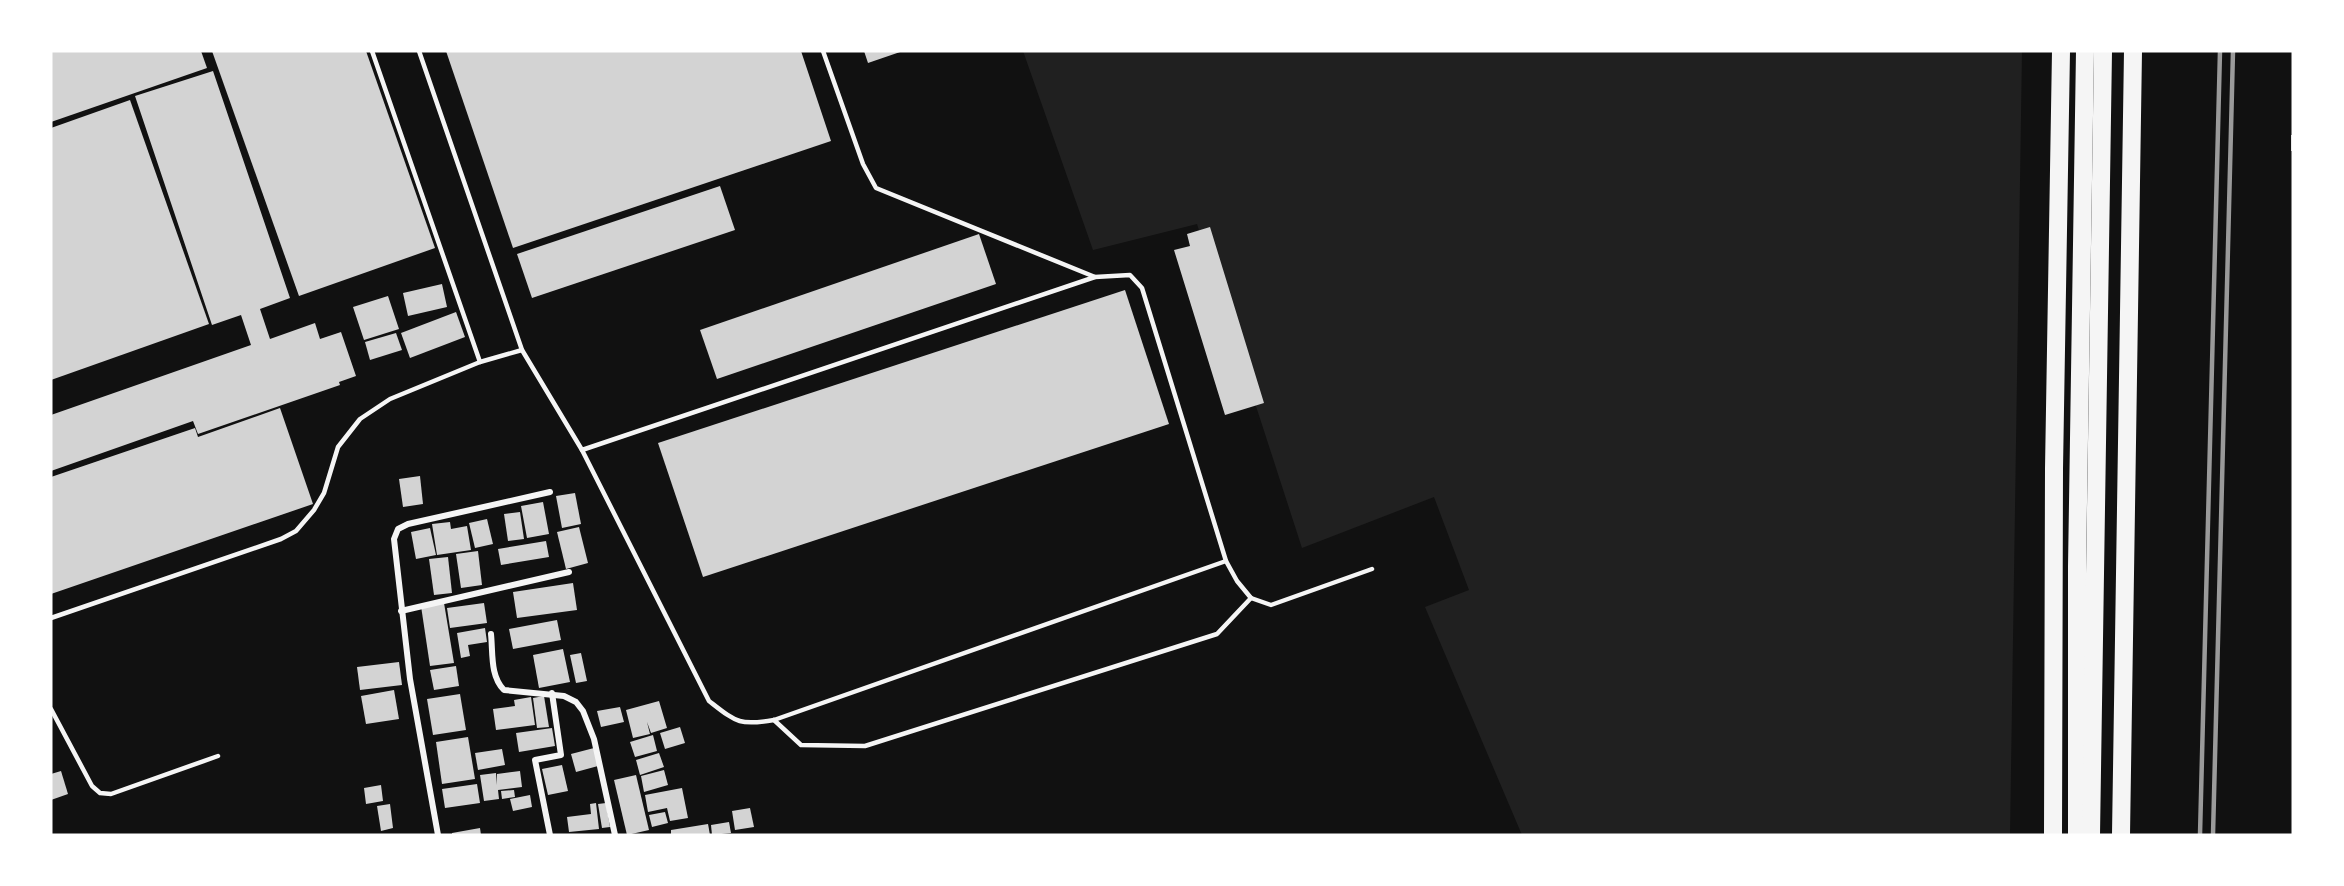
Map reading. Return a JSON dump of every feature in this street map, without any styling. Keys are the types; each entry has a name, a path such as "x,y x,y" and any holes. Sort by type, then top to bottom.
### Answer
{"highway":[{"path":"2053,835 2054,480 2061,51"},
{"path":"2077,835 2077,579 2085,51"},
{"path":"2091,835 2103,51"},
{"path":"2121,835 2133,51"}],"street":[{"path":"438,835 420,743 401,610 394,539 398,529 430,518 550,492"},
{"path":"401,610 569,572"},
{"path":"491,634 494,674 497,683 504,690 564,696 576,702 583,711 594,739 613,835"},
{"path":"550,835 535,760 561,755 552,693"}],"lane":[{"path":"372,51 480,362"},
{"path":"419,51 522,350 582,450 709,701 730,718 749,724 774,720 1226,561"},
{"path":"823,51 862,164 876,188 1095,278"},
{"path":"582,450 1095,278 1130,275 1143,288 1226,561 1237,581 1251,598 1271,604 1372,569"},
{"path":"51,618 281,539 297,531 319,501 338,447 360,418 390,399 480,362 522,350"},
{"path":"774,720 801,745 865,746 1217,634 1251,598"},
{"path":"51,709 92,786 100,793 111,794 218,756"}],"shaded area":[{"path":"1023,51 2022,51 2010,835 1522,835 1425,607 1469,590 1434,497 1302,548 1197,224 1093,250"}],"building":[{"path":"51,51 201,51 207,68 51,122"},
{"path":"212,51 366,51 435,248 299,296"},
{"path":"446,51 801,51 831,141 513,248"},
{"path":"864,51 903,51 868,63"},
{"path":"213,71 290,298 260,309 270,339 315,323 320,339 341,332 356,376 339,382 340,385 198,434 193,421 51,471 51,415 251,345 241,315 212,325 135,96"},
{"path":"130,100 209,324 51,380 51,128"},
{"path":"2291,135 2293,135 2293,151 2291,151"},
{"path":"720,186 735,230 532,298 517,254"},
{"path":"1210,227 1264,403 1225,415 1174,250 1190,246 1187,234"},
{"path":"979,234 996,284 717,379 700,330"},
{"path":"442,284 447,307 408,316 403,293"},
{"path":"1125,290 1169,424 703,577 658,443"},
{"path":"388,296 399,329 364,340 353,307"},
{"path":"456,312 465,337 410,358 401,333"},
{"path":"396,333 402,350 370,360 365,342"},
{"path":"280,408 313,504 51,594 51,477 195,428 198,437"},
{"path":"420,476 423,504 403,507 399,479"},
{"path":"575,493 581,524 562,528 556,496"},
{"path":"543,502 549,534 527,538 521,506"},
{"path":"520,512 524,539 508,541 504,514"},
{"path":"487,519 493,544 475,548 469,523"},
{"path":"450,522 451,529 467,526 471,550 437,555 432,524"},
{"path":"579,527 588,563 566,569 557,532"},
{"path":"430,528 436,555 416,559 411,532"},
{"path":"546,541 549,557 501,565 498,549"},
{"path":"478,551 482,585 461,588 456,554"},
{"path":"448,557 452,593 434,595 429,559"},
{"path":"573,583 577,610 517,618 513,592"},
{"path":"444,603 454,663 430,666 421,606"},
{"path":"484,603 487,623 450,628 447,608"},
{"path":"557,620 561,640 513,649 509,629"},
{"path":"485,628 487,642 468,645 470,656 461,658 457,633"},
{"path":"563,649 570,682 539,688 533,655"},
{"path":"581,653 587,681 576,683 570,655"},
{"path":"399,662 402,685 360,690 357,667"},
{"path":"456,666 459,686 434,690 430,670"},
{"path":"394,690 399,719 366,724 361,696"},
{"path":"460,694 466,730 433,735 427,699"},
{"path":"544,696 549,727 537,728 533,698"},
{"path":"531,697 535,725 496,730 493,709 515,706 514,700"},
{"path":"659,701 667,728 651,733 647,722 650,734 633,738 626,710"},
{"path":"620,707 624,722 601,727 597,711"},
{"path":"680,727 685,743 665,749 660,733"},
{"path":"552,728 555,746 519,752 516,733"},
{"path":"653,735 657,751 635,757 630,742"},
{"path":"468,737 475,779 442,784 436,742"},
{"path":"594,748 598,766 576,772 571,754"},
{"path":"502,749 505,765 478,770 475,753"},
{"path":"659,753 664,767 640,775 636,760"},
{"path":"562,765 568,791 548,795 542,769"},
{"path":"664,770 668,785 644,792 641,776"},
{"path":"61,771 68,794 51,800 51,774"},
{"path":"520,771 522,787 498,790 499,799 484,801 480,775 496,773 497,785 497,774"},
{"path":"636,775 649,830 627,835 614,780"},
{"path":"477,784 480,803 445,808 442,789"},
{"path":"381,785 383,801 366,804 364,788"},
{"path":"682,788 688,818 670,821 667,808 648,812 645,795"},
{"path":"514,790 515,797 502,799 501,791"},
{"path":"530,795 532,807 513,811 510,799"},
{"path":"596,803 599,829 569,832 567,817 591,814 590,804"},
{"path":"606,803 610,827 602,828 598,804"},
{"path":"390,804 393,828 381,831 377,806"},
{"path":"750,808 754,827 735,830 732,811"},
{"path":"665,812 668,823 652,827 649,815"},
{"path":"729,822 731,833 712,835 711,825"},
{"path":"708,824 710,835 671,835 671,830"},
{"path":"480,828 481,835 452,835 452,833"}],"railway":[{"path":"2200,835 2220,51"},
{"path":"2213,835 2233,51"}]}
